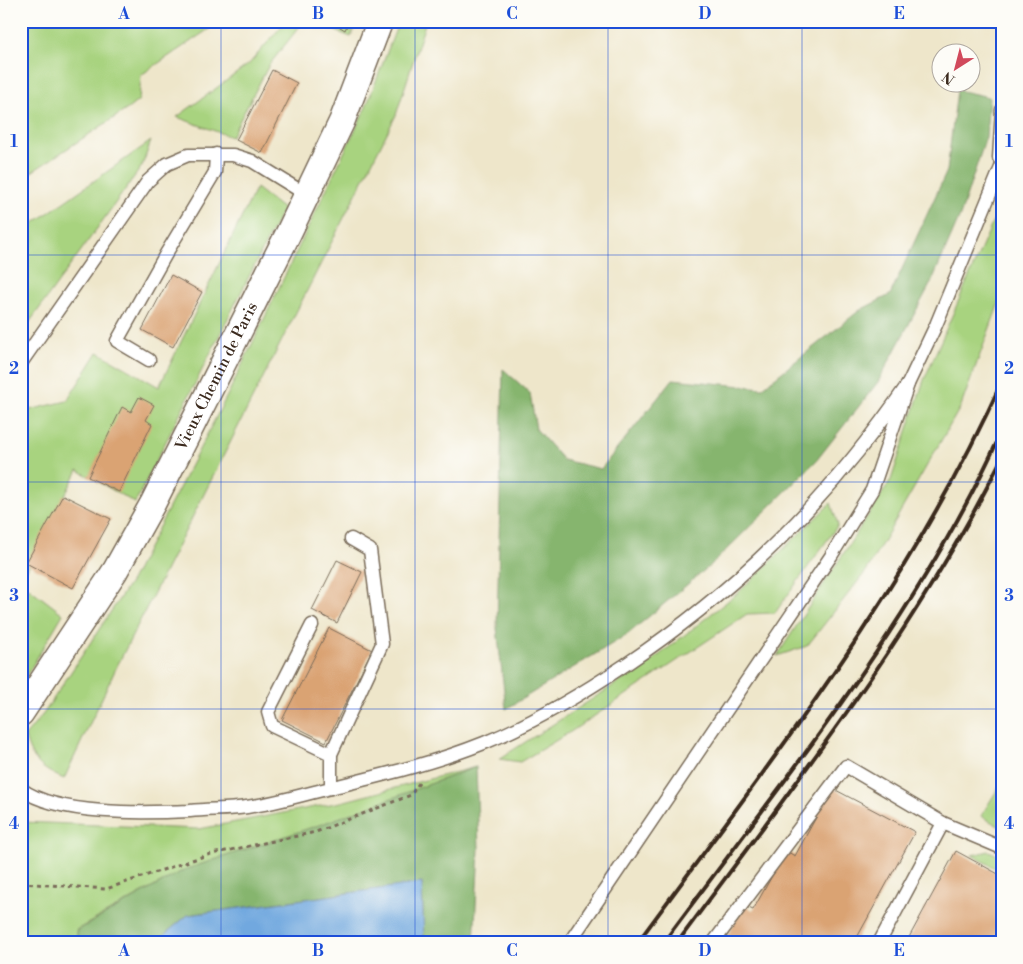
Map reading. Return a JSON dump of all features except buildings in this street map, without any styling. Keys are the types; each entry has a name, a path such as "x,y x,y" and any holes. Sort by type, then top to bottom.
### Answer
{"street":[{"name":"Vieux Chemin de Paris","path":"21,713 115,571 153,502 307,195 342,121 380,21"}],"lane":[{"path":"570,943 831,556 872,490 908,384 936,325 1000,161 1002,110"},
{"path":"149,360 117,341 166,252 215,172 216,154"},
{"path":"21,363 148,181 167,164 188,155 233,155 252,161 307,195"},
{"path":"21,789 28,794 59,804 106,811 159,812 248,807 393,773 484,743 574,700 661,641 707,605 787,534 823,495 871,438 908,384"},
{"path":"331,788 331,754 382,644 370,550 351,539"},
{"path":"312,625 268,712 272,726 331,754"},
{"path":"713,943 846,766 943,823 1002,848"},
{"path":"879,943 943,823"}],"path":[{"path":"21,884 106,889 207,855 316,832 411,795 426,772 424,763"}],"green space":[{"path":"21,21 221,21 141,75 139,100 129,108 21,179"},
{"path":"286,21 304,21 269,65 231,137 177,117 249,64"},
{"path":"309,21 357,21 351,37"},
{"path":"399,21 426,21 396,115 117,666 64,779 49,772 38,763 30,752 25,736 44,713 131,581 228,394 366,107"},
{"path":"957,92 989,97 986,137 960,216 932,281 878,382 816,461 713,563 628,634 506,709 497,628 503,369 530,393 536,429 563,460 601,469 673,379 762,388 860,310 890,295 947,171"},
{"path":"151,141 142,166 21,334 21,232"},
{"path":"256,188 283,209 135,503 78,470 21,581 21,412 67,401 98,352 159,387"},
{"path":"1002,201 1002,295 961,406 867,570 807,646 777,656 891,480 924,380"},
{"path":"831,503 838,525 775,613 747,614 572,731 520,762 499,759 653,660 739,592"},
{"path":"21,582 63,614 21,685"},
{"path":"476,767 322,824 184,870 76,930 79,943 21,943 21,822 199,829 341,802"},
{"path":"476,767 479,849 474,943 424,943 422,883 188,915 154,943 79,943 76,931 184,870 322,824"},
{"path":"1002,782 1002,828 981,816"},
{"path":"989,851 1002,857 1002,872 972,855"}],"water":[{"path":"422,883 424,943 154,943 188,915"}],"railway":[{"path":"637,943 787,740 881,602 925,530 965,457 1002,381"},
{"path":"663,943 801,759 890,632 931,566 969,499 1002,431"},
{"path":"677,943 808,767 892,647 968,523 1002,458"}]}
